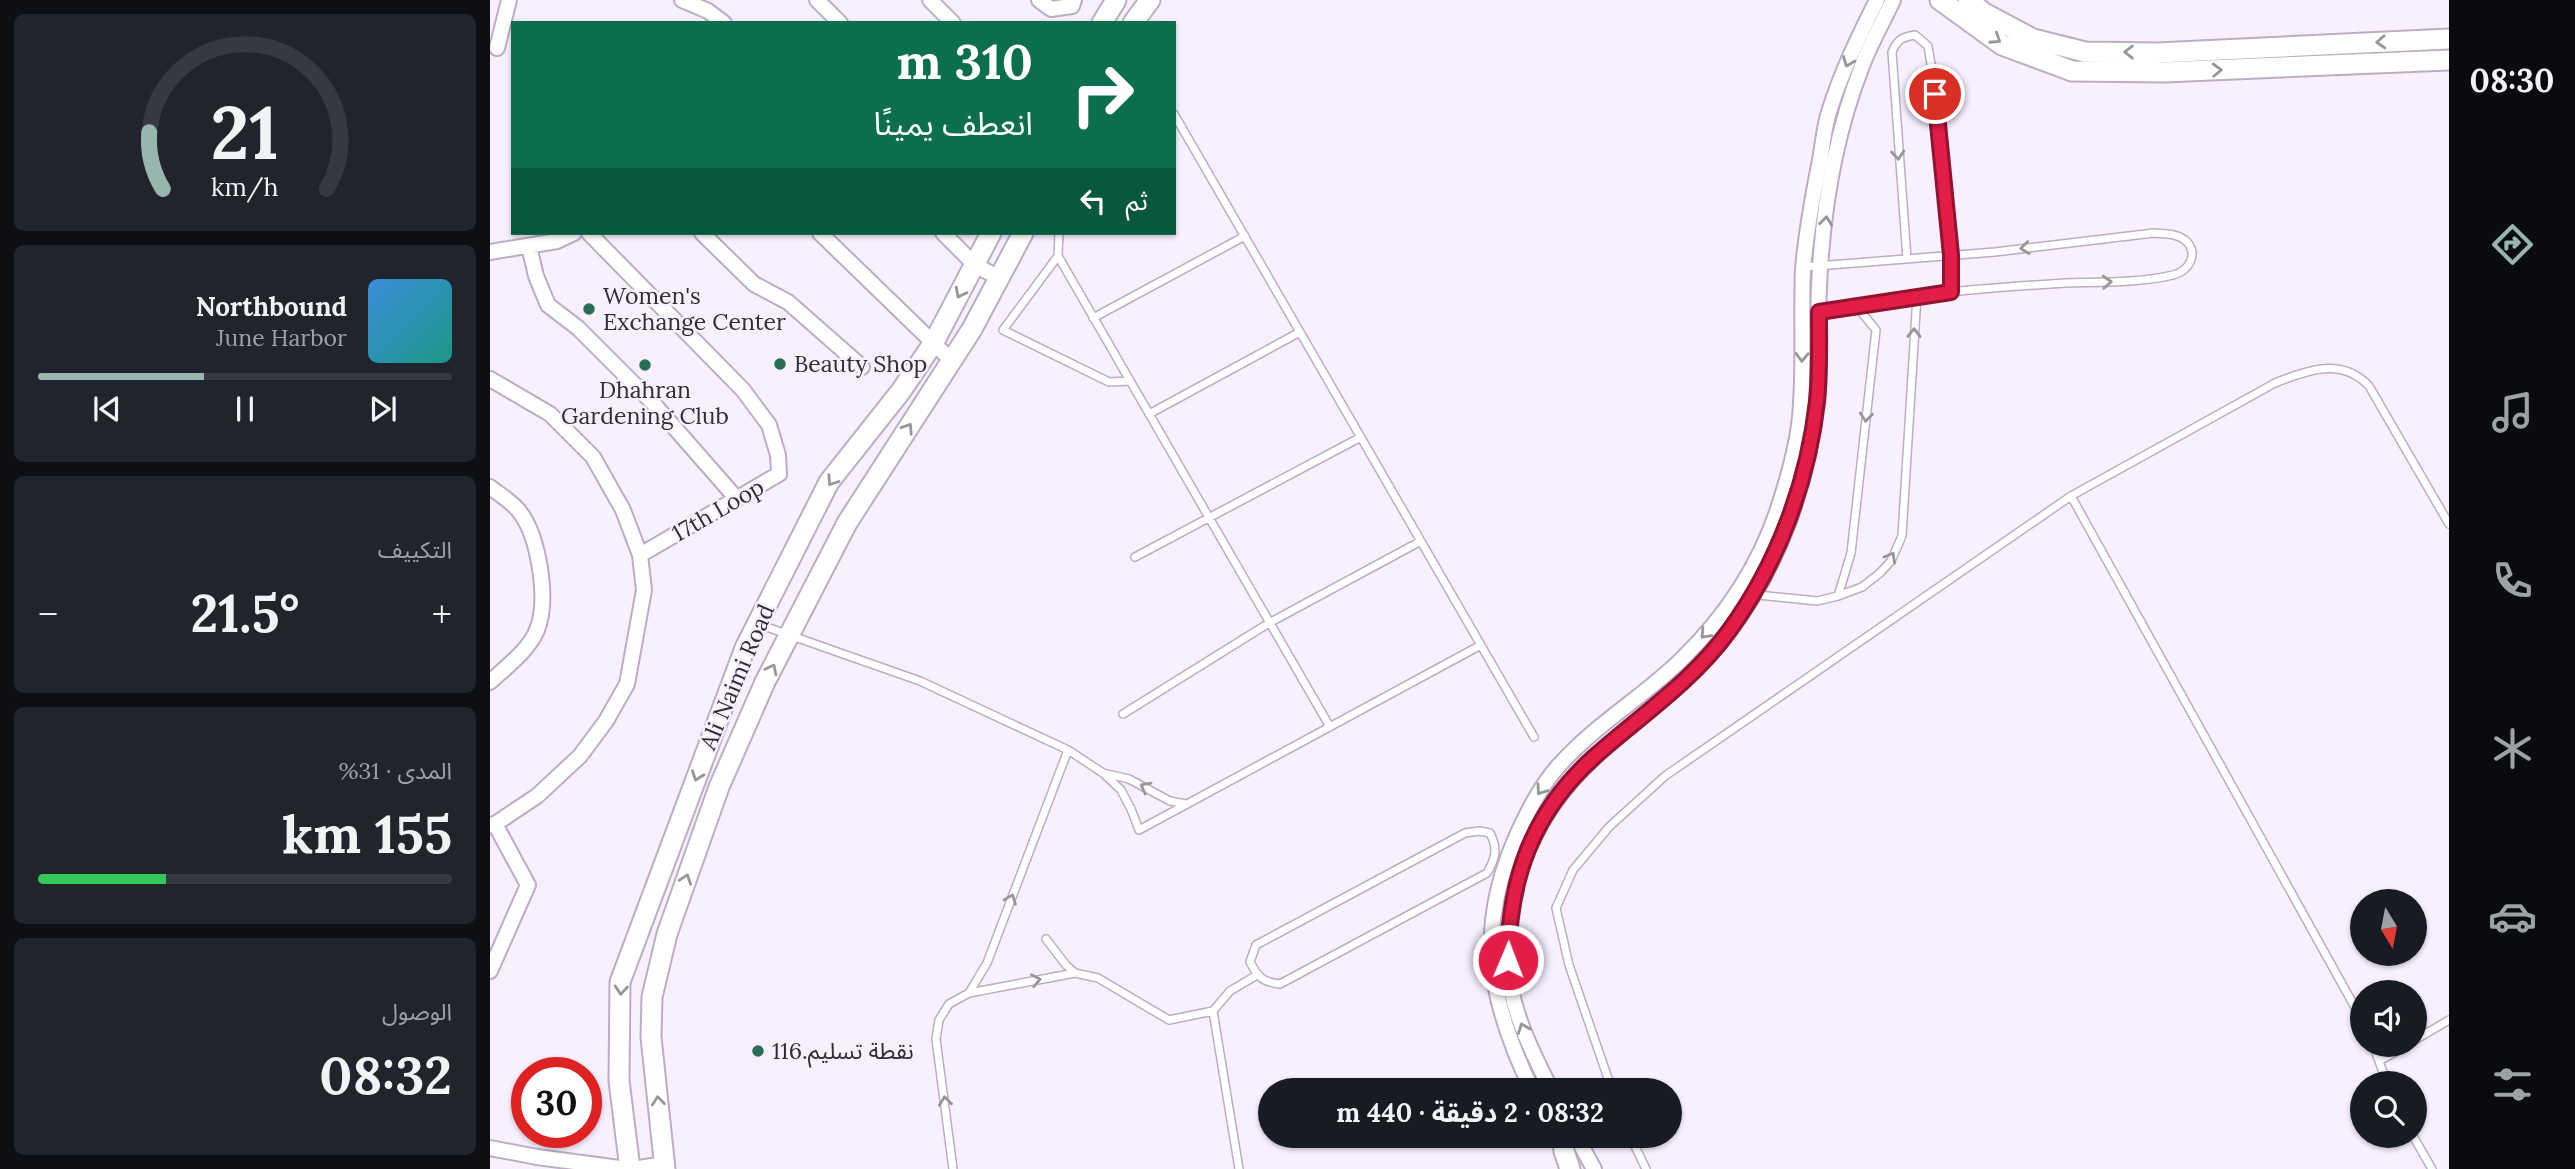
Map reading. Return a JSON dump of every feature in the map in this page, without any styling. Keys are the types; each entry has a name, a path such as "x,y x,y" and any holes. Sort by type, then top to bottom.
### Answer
{"main road":[{"path":"1103,21 1116,0"},
{"path":"1134,21 1150,0"},
{"path":"1940,0 2002,45 2072,71 2164,72 2449,60"},
{"path":"1968,0 1984,13 2033,39 2085,52 2157,53 2449,39"},
{"name":"Ali Naimi Road","path":"630,1169 619,1081 620,982 745,648 829,482 901,391 934,342 990,235"},
{"name":"Ali Naimi Road","path":"665,1167 651,1037 652,997 667,934 719,787 789,635 847,523 972,329 1022,235"}],"street":[{"path":"494,47 509,0"},
{"path":"682,0 708,11 721,21"},
{"path":"817,0 837,21"},
{"path":"930,0 951,21"},
{"path":"1040,0 1051,9 1072,6 1074,0"},
{"path":"1546,1078 1520,1022 1511,987 1508,928 1513,897 1529,845 1545,814 1563,790 1593,758 1698,668 1727,634 1745,594 1783,493 1801,407 1804,267 1815,181 1828,114 1851,52 1877,0"},
{"path":"1526,1078 1496,996 1492,961 1492,922 1506,860 1537,795 1561,763 1592,732 1683,659 1745,594 1788,524 1801,483 1817,402 1821,265 1830,187 1862,66 1893,0"},
{"path":"490,252 557,241 570,235"},
{"name":"17th Loop","path":"591,235 743,390 769,425 778,455 779,474 640,555"},
{"path":"704,235 754,284 788,302 862,366"},
{"path":"822,235 952,361"},
{"path":"945,235 975,265 999,278"},
{"path":"530,246 536,276 548,305 578,328 652,402 737,499"},
{"path":"490,379 550,414 593,457 623,510 640,555 644,590 626,684 606,721 580,757 537,796 493,824 528,885 490,971"},
{"path":"490,487 518,509 531,531 543,593 537,630 524,648 490,682"},
{"path":"490,1148 630,1169 665,1167"},
{"path":"1568,1152 1594,1169"}],"lane":[{"path":"1907,259 1892,52 1896,42 1914,35 1928,46 1932,70 1951,255 1951,292"},
{"path":"1176,117 1534,737"},
{"path":"1802,314 1951,292 2137,280 2174,275 2186,271 2192,260 2192,251 2187,241 2176,236 2154,233 1951,255 1804,267"},
{"path":"1059,235 1058,256 1330,727"},
{"path":"1093,318 1244,236"},
{"path":"1058,256 1003,330 1109,382 1130,381"},
{"path":"1745,594 1817,601 1863,587 1891,561 1902,536 1917,296"},
{"path":"1838,596 1851,553 1876,330 1857,307"},
{"path":"1149,414 1300,332"},
{"path":"1608,1078 1569,965 1556,908 1573,870 1609,827 1665,776 2071,496 2275,383 2301,373 2334,368 2350,371 2369,386 2449,524"},
{"path":"1135,557 1361,437"},
{"path":"2071,496 2350,998"},
{"path":"1123,714 1269,622 1421,541"},
{"path":"757,624 920,681 1068,750 1102,772 1121,790 1132,808 1139,830 1481,645"},
{"path":"969,993 987,963 1068,750"},
{"path":"1102,772 1129,779 1170,801 1187,804"},
{"path":"1479,831 1490,834 1496,845 1495,860 1487,873 1280,984 1266,982 1257,975 1250,962 1256,945 1465,833 1479,831"},
{"path":"1487,873 1497,892"},
{"path":"1046,939 1066,965 1075,972 1098,978 1169,1020 1213,1011 1230,991 1257,975"},
{"path":"953,1169 936,1039 939,1020 949,1004 969,993 1075,972"},
{"path":"1213,1011 1239,1169"},
{"path":"2427,1033 2449,1020"},
{"path":"2378,1057 2383,1071"},
{"path":"2379,1061 2386,1057"},
{"path":"1636,1148 1646,1169"},
{"path":"2420,1148 2431,1169"}],"place":[{"name":"Women's Exchange Center","path":"589,309"},
{"name":"Beauty Shop","path":"780,364"},
{"name":"Dhahran Gardening Club","path":"645,365"},
{"name":"نقطة تسليم.116","path":"758,1051"}],"route":[{"path":"1508,960 1508,928 1513,897 1529,845 1545,814 1593,758 1698,668 1727,634 1768,566 1788,524 1810,442 1817,402 1819,312 1951,292 1951,255 1935,94"}]}
